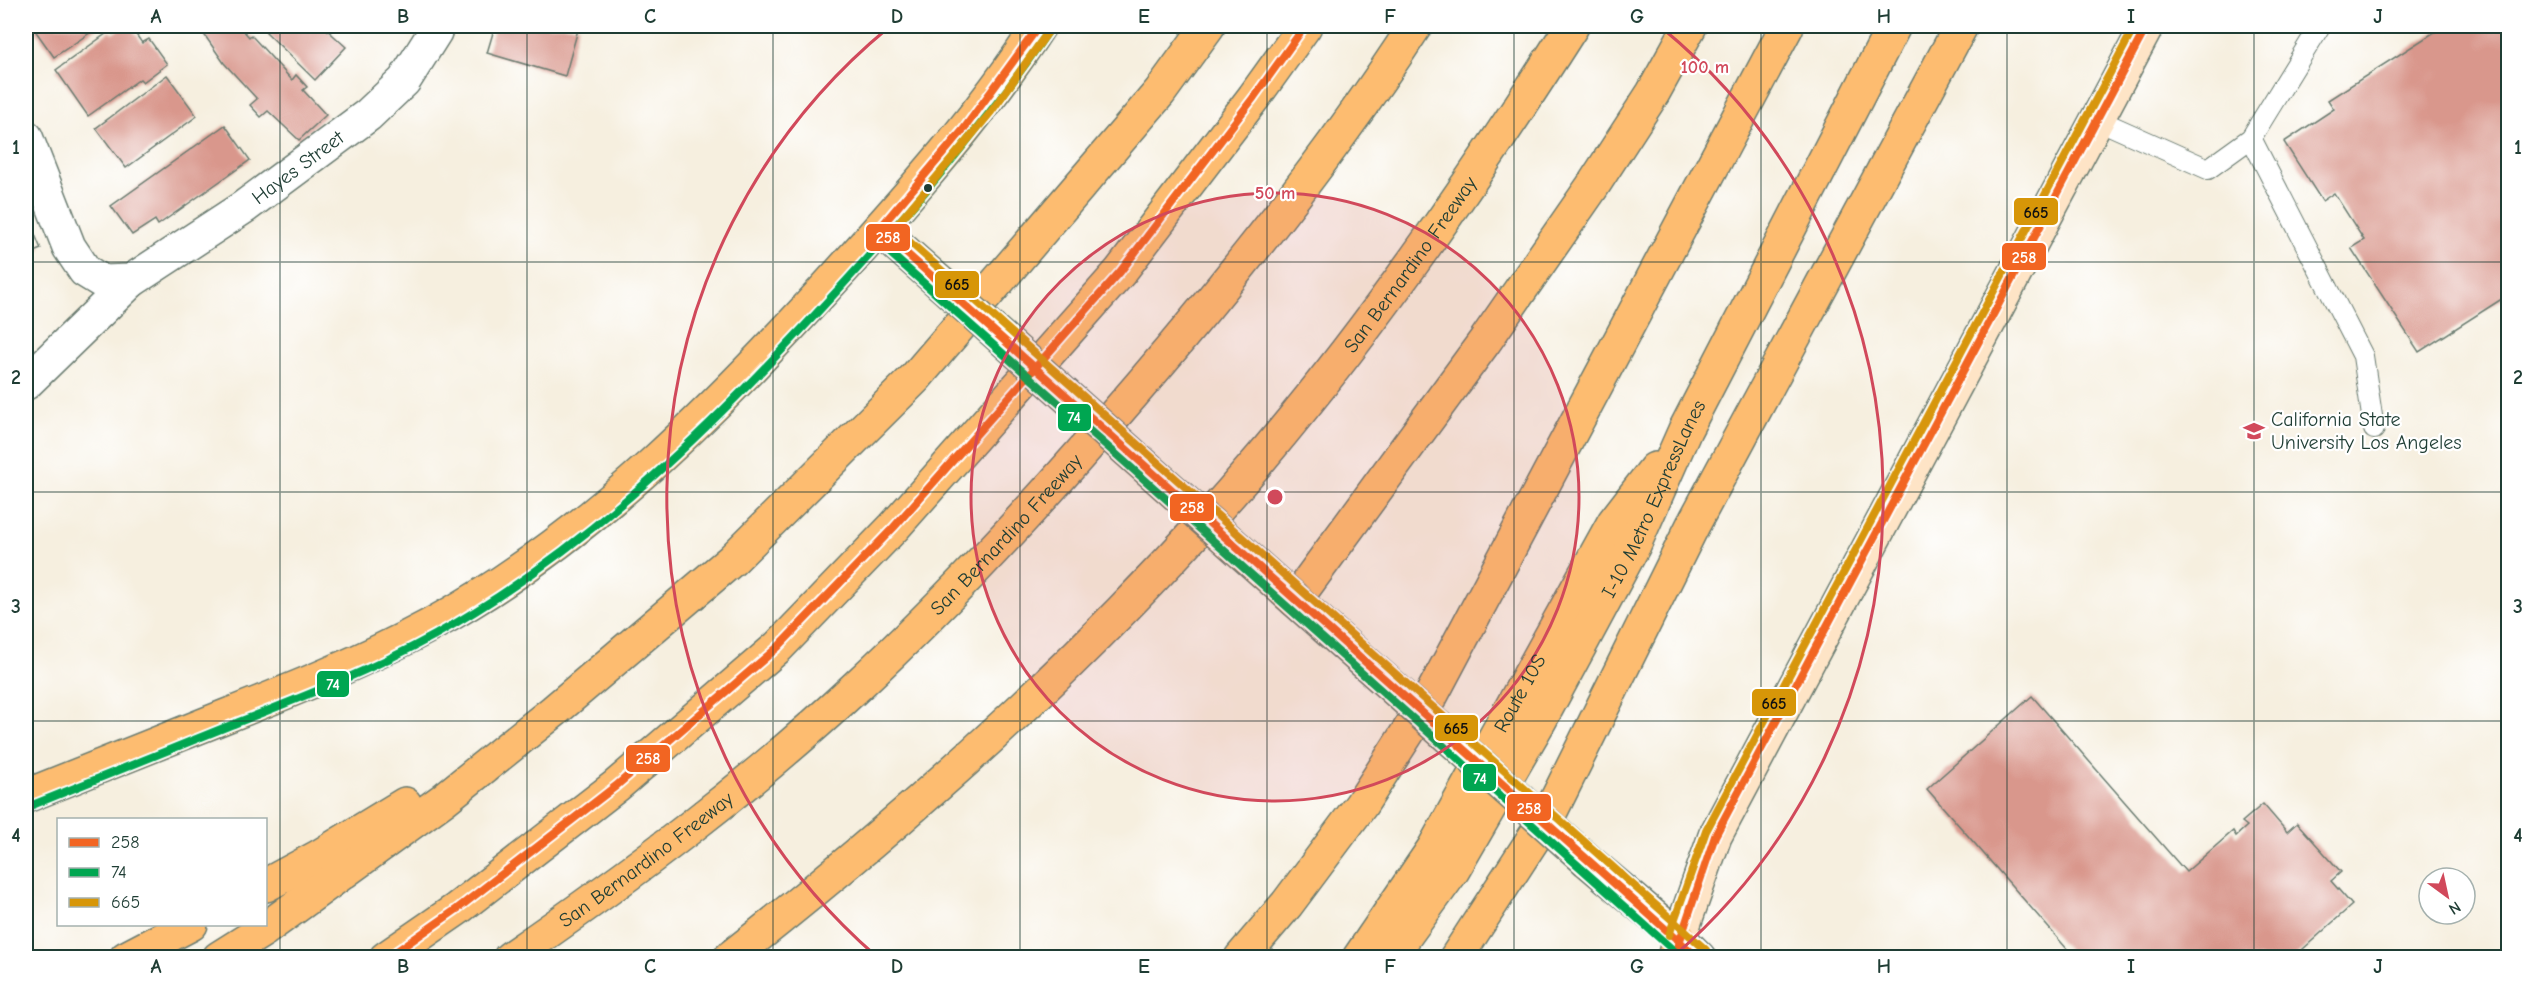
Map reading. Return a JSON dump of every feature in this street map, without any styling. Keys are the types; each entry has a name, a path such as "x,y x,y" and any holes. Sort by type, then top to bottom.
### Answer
{"main road":[{"path":"26,796 299,687 374,654 429,626 535,561 595,513 694,422 761,356 879,229 975,118 1010,71 1039,26"},
{"path":"219,957 265,929 443,800 554,711 732,560 915,378 1160,92 1208,26"},
{"path":"386,957 458,909 615,786 778,647 894,527 1120,272 1254,97 1305,26"},
{"name":"San Bernardino Freeway","path":"510,957 591,902 755,776 856,687 953,592 1042,499 1203,313 1339,134 1415,26"},
{"name":"San Bernardino Freeway","path":"730,957 881,836 992,737 1157,574 1211,515 1313,394 1423,248 1504,133 1572,26"},
{"path":"1294,600 1485,340 1592,187 1653,93 1690,26"},
{"path":"1241,957 1287,904 1361,805 1431,696 1787,26"},
{"name":"I-10 Metro ExpressLanes","path":"1389,957 1453,870 1540,720 1634,545 1685,430 1894,26"},
{"path":"1456,957 1550,813 1692,525 1961,26"},
{"path":"879,229 1588,861 1684,951 1715,836 2147,26"},
{"name":"Route 10S","path":"1359,957 1434,848 1614,522 1685,430"},
{"path":"267,884 318,857 554,711"},
{"path":"126,957 187,926"}],"street":[{"name":"Hayes Street","path":"26,383 117,281 244,207 368,115 404,81 437,26"},
{"path":"26,137 69,247 85,271 117,281"}],"lane":[{"path":"2096,119 2208,169 2251,138 2320,26"},
{"path":"2251,138 2363,356 2374,429"}],"building":[{"path":"32,26 100,26 54,57"},
{"path":"125,26 130,26 142,43 149,39 167,64 143,82 140,79 88,116 56,70 110,31 113,34"},
{"path":"200,26 239,26 249,37 251,35 292,80 296,75 307,87 303,90 326,115 299,140 268,111 261,117 250,105 257,99 224,63"},
{"path":"266,26 323,26 346,47 315,80 266,32 269,28"},
{"path":"495,26 579,26 565,76 487,53"},
{"path":"2444,26 2508,26 2508,295 2419,352 2351,248 2364,240 2334,193 2322,201 2284,142 2334,109 2328,100"},
{"path":"167,75 197,116 126,168 96,128"},
{"path":"225,125 250,160 158,225 155,220 132,235 111,206"},
{"path":"26,213 41,249 26,255"},
{"path":"2032,696 2186,872 2233,831 2236,836 2247,826 2242,822 2263,804 2287,832 2297,823 2341,872 2331,881 2352,905 2293,958 2075,958 1927,789"}],"transit line":[{"name":"258","path":"1039,26 963,130 879,229 1698,958"},
{"name":"258","path":"387,958 457,909 616,786 778,647 894,527 1120,272 1254,97 1305,26"},
{"name":"665","path":"1669,935 1706,831 2135,26"},
{"name":"258","path":"1674,958 1715,836 2147,26"},
{"name":"74","path":"30,806 360,672 435,635 492,601 547,563 650,479 746,388 792,340 947,166 1048,32"},
{"name":"665","path":"1048,32 991,112 894,228 1706,950"},
{"name":"74","path":"872,237 1682,958"}],"place":[{"name":"California State University Los Angeles","path":"2254,431"}]}
